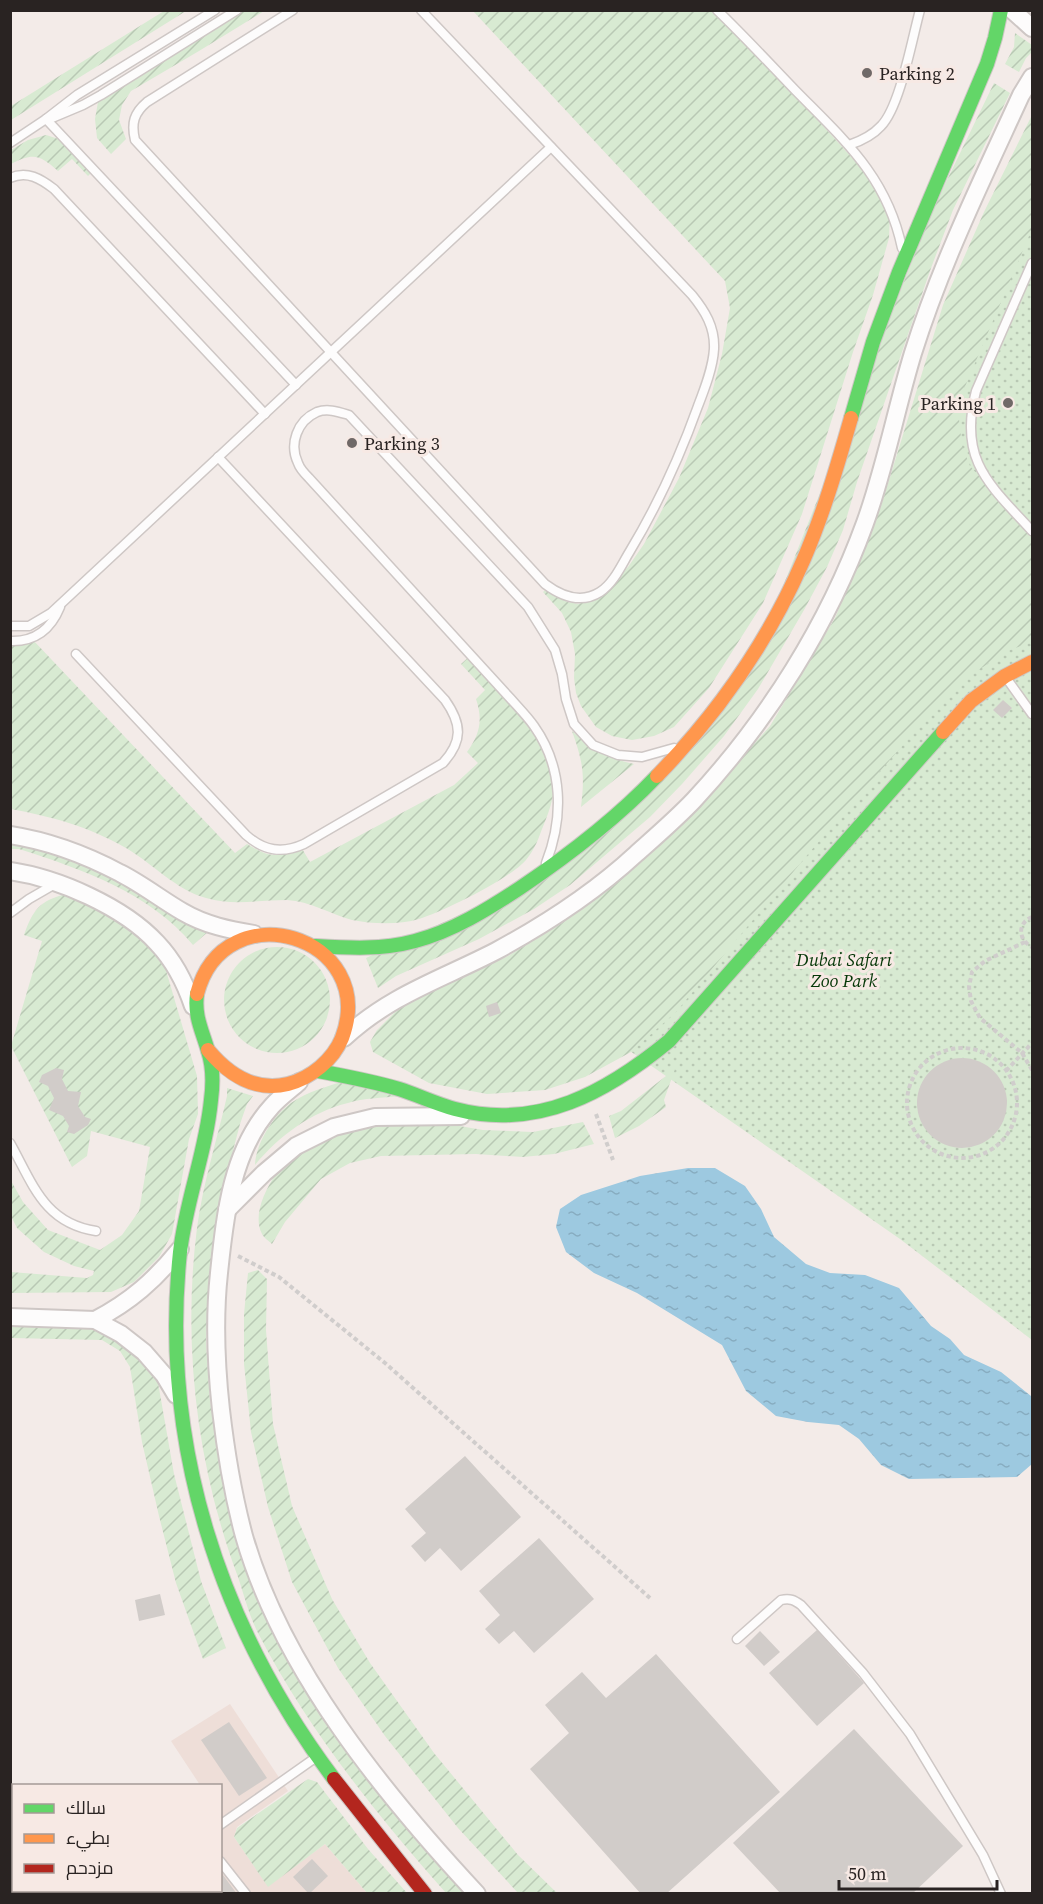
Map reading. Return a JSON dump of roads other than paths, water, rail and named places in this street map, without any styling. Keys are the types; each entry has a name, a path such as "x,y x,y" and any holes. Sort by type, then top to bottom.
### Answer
{"street":[{"path":"315,946 360,950 405,944 447,929 541,875 596,835 646,790 690,740 740,675 771,626 802,564 828,498 874,339 904,259 992,53 1001,10"},
{"path":"1012,10 1032,28"},
{"path":"344,1038 380,1008 497,950 567,908 633,857 693,801 753,729 794,671 833,599 865,523 890,444 913,354 944,265 1021,95 1032,77"},
{"path":"226,1211 264,1173 296,1146 334,1127 375,1118 524,1115 558,1109 590,1096 627,1075 669,1041 971,701 1005,676 1032,662"},
{"path":"10,836 28,838 76,852 122,874 185,913 207,923 255,934 276,933 296,936 315,946 331,960 342,977 348,997 349,1018 344,1038 333,1056 318,1071 300,1081 272,1107 250,1138 236,1173 226,1211 216,1295 216,1344 227,1466 245,1538 271,1607 304,1673 346,1735 397,1803 477,1893"},
{"path":"10,871 58,883 99,901 137,925 157,942 173,962 186,986 199,1031 208,1050 222,1066 239,1078 259,1085 280,1086 300,1081"},
{"path":"195,1011 198,990 206,971 219,954 236,942 255,934"},
{"path":"208,1050 212,1088 211,1107 180,1248 176,1350 179,1401 192,1477 212,1551 240,1623 276,1691 318,1756 425,1893"},
{"path":"318,1071 378,1083 453,1109 489,1115"},
{"path":"94,1320 120,1307 142,1290 163,1271 180,1248"},
{"path":"10,1317 94,1320 121,1334 144,1352 164,1375 179,1401"}],"lane":[{"path":"10,143 77,95 215,10"},
{"path":"46,119 65,113 101,95 237,10"},
{"path":"293,10 139,108 132,129 135,140 545,584 557,593 571,598 586,597 600,592 619,569 641,533 680,457 710,368 714,349 712,329 705,310 692,295 421,10"},
{"path":"710,10 728,20"},
{"path":"717,10 849,145 870,170 886,198 898,228 904,259"},
{"path":"849,145 866,138 881,127 892,112 920,10"},
{"path":"46,119 296,385"},
{"path":"10,626 29,626 51,613 551,147"},
{"path":"10,178 17,175 31,175 43,180 54,189 265,414"},
{"path":"1032,263 976,391 970,413 970,435 975,457 985,478 1032,531"},
{"path":"541,875 555,839 559,800 552,762 535,728 298,465 294,449 296,433 305,420 318,412 334,410 349,415 528,607 555,650 574,724 593,745 618,755 642,757 667,752 690,740"},
{"path":"75,654 246,835 267,849 280,851 304,844 443,763 452,753 458,740 458,725 445,699 218,457"},
{"path":"10,641 30,639 40,634 56,617 61,604"},
{"path":"1005,676 1032,714"},
{"path":"10,913 29,899 58,883"},
{"path":"10,1143 47,1207 69,1224 96,1231"},
{"path":"737,1639 781,1600 795,1600 801,1605 863,1673 910,1734 983,1855 1001,1893"},
{"path":"222,1824 318,1756"},
{"path":"222,1863 246,1893"}],"water":[{"path":"688,1168 715,1168 745,1186 761,1209 774,1237 806,1264 830,1273 865,1275 899,1288 931,1326 950,1339 964,1355 1001,1372 1031,1396 1032,1464 1017,1477 909,1479 881,1465 859,1439 839,1425 776,1416 746,1391 722,1345 637,1293 594,1273 566,1252 556,1227 560,1209 581,1195 640,1176"}],"place":[{"name":"Parking 2","path":"867,73"},
{"name":"Parking 1","path":"1008,403"},
{"name":"Parking 3","path":"352,443"}],"park label":[{"name":"Dubai Safari Zoo Park","path":"844,969"}]}
